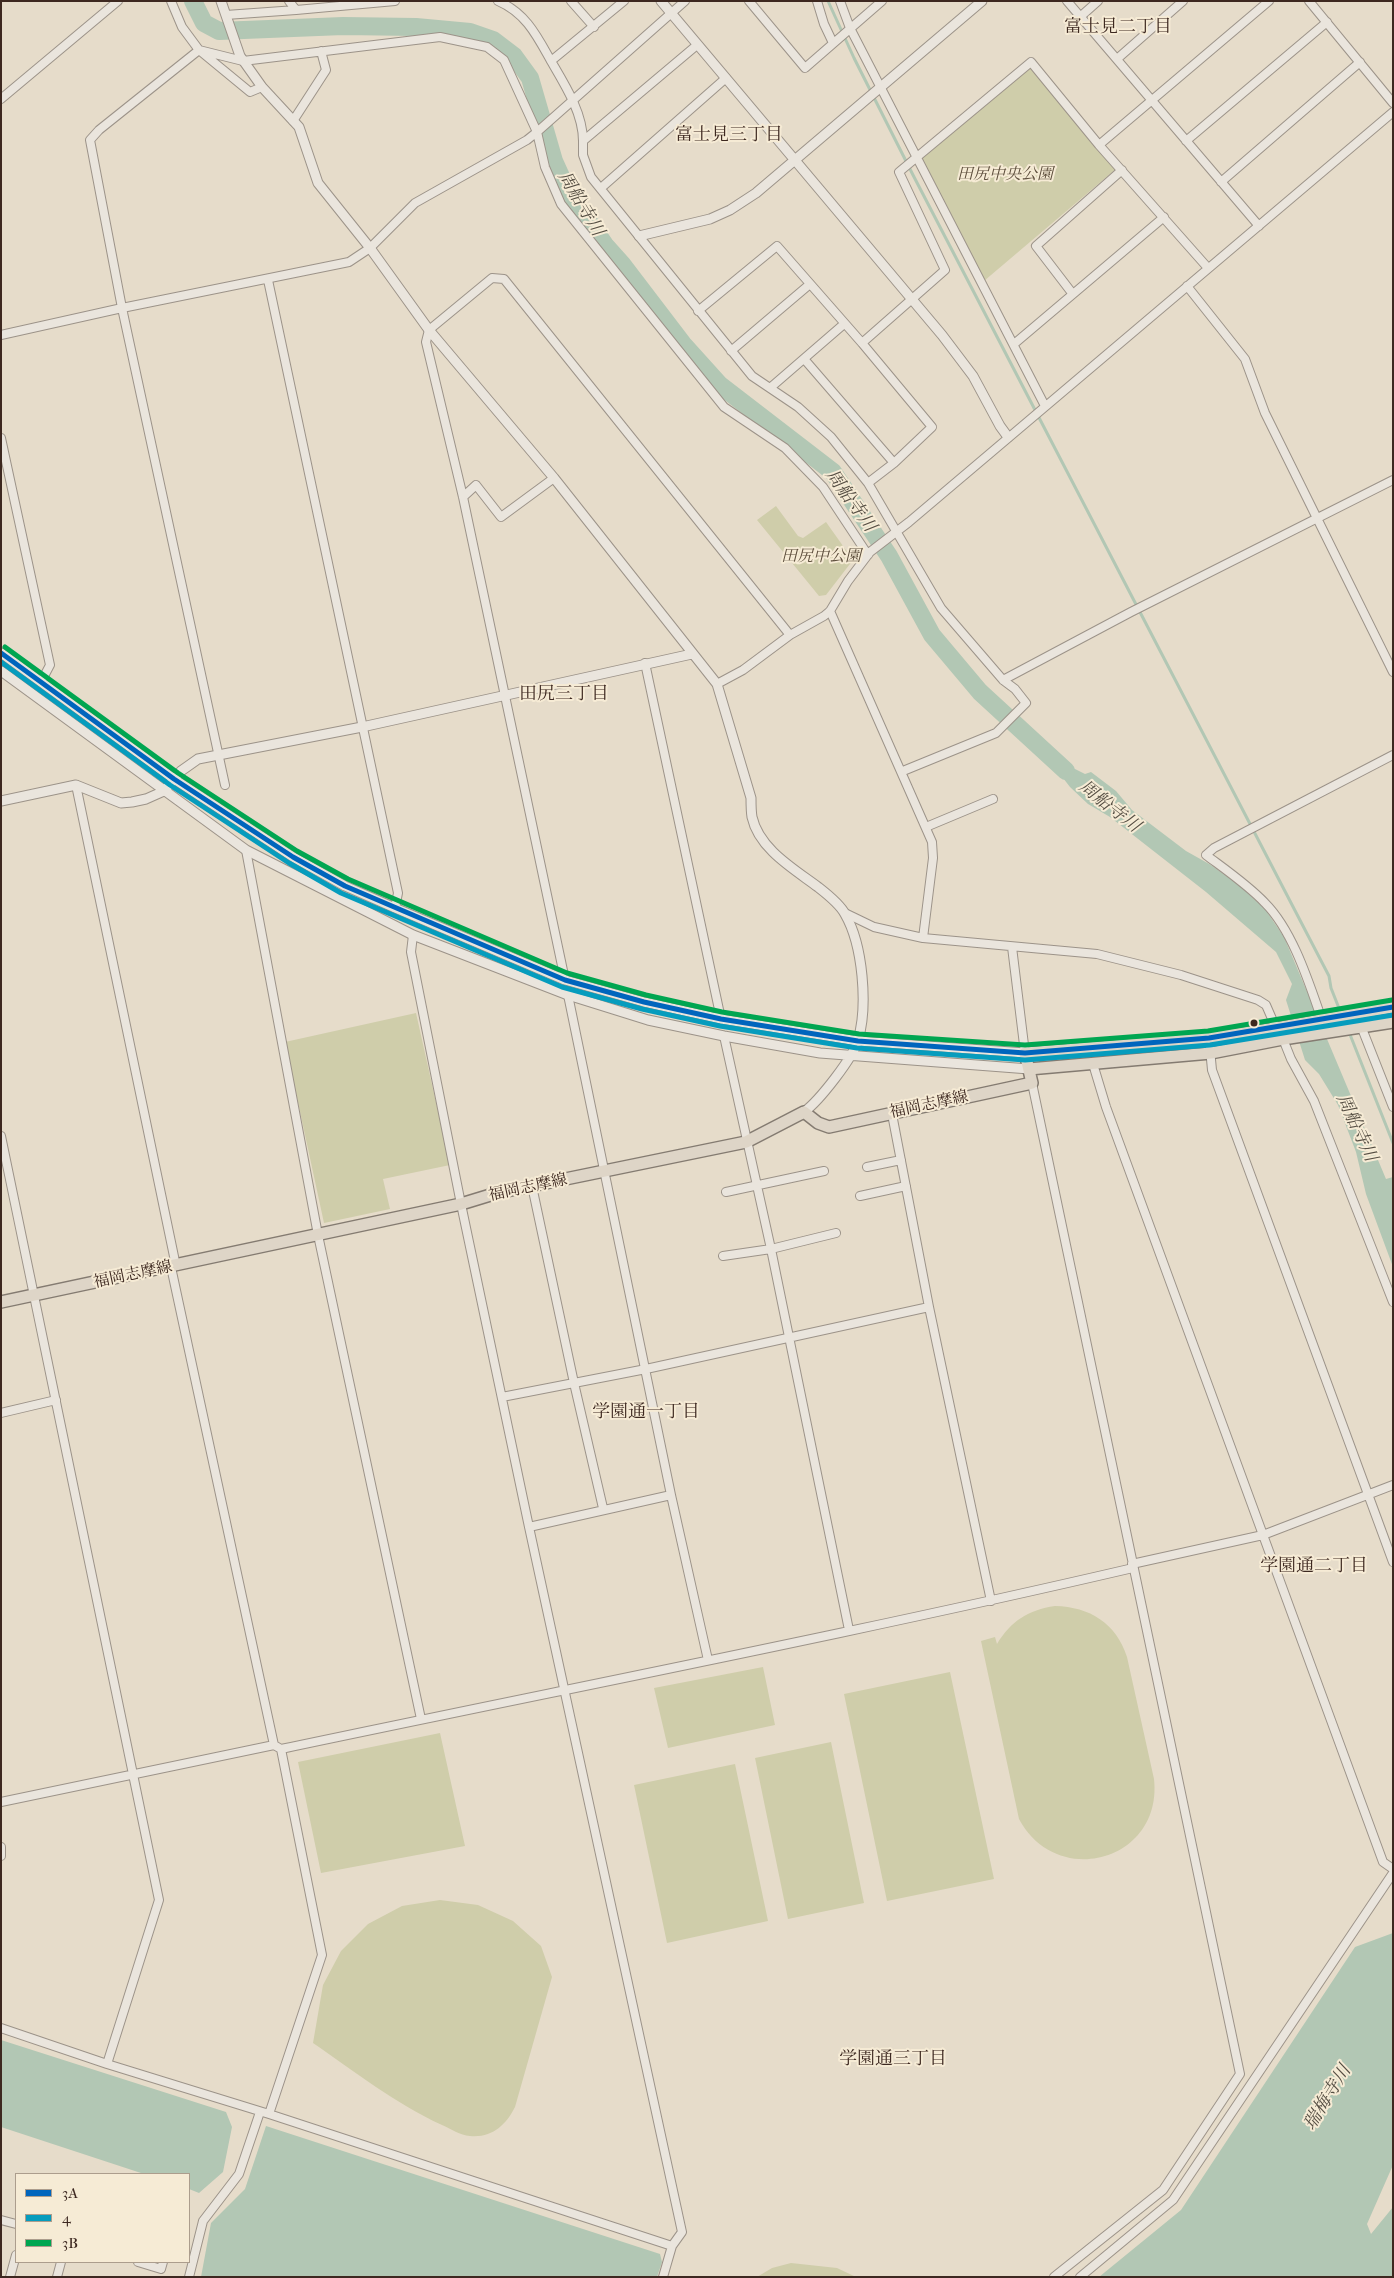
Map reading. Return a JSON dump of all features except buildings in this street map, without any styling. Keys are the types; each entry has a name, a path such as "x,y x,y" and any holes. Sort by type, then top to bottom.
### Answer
{"main road":[{"path":"1032,1083 1025,1053 1209,1038 1393,1007"},
{"path":"1029,1069 1210,1053 1286,1038 1393,1022"},
{"name":"福岡志摩線","path":"1,1302 461,1204 497,1193 604,1173 746,1142 804,1112 818,1123 829,1127 1032,1083"}],"street":[{"path":"171,1 182,27 199,50 250,92 262,87"},
{"path":"221,1 241,58 262,87 299,127 318,183 370,248 429,330 554,478 692,654 718,684 751,798 752,817 761,835 782,861 825,893 845,913 874,927 922,938 1096,954 1180,975 1258,1000 1266,1005 1276,1028"},
{"path":"289,1 296,10"},
{"path":"227,18 396,1"},
{"path":"498,1 510,6 527,20 551,61 572,102 583,129 583,155 591,177 752,376 814,420 831,437 868,483 941,608 1003,680 1026,703 996,733 903,771"},
{"path":"572,1 594,27"},
{"path":"551,61 624,1"},
{"path":"660,1 795,160 973,376 1008,437"},
{"path":"1,335 122,308 268,280 349,262 370,248 415,204 537,132 685,1"},
{"path":"749,1 805,68 882,1"},
{"path":"817,1 824,24 834,43"},
{"path":"840,1 850,28 1045,406"},
{"path":"639,236 688,226 730,210 756,193 982,1"},
{"path":"1067,1 1258,226"},
{"path":"1080,17 1098,1"},
{"path":"1117,60 1183,1"},
{"path":"1099,145 1269,1"},
{"path":"1309,1 1393,103"},
{"path":"1,99 115,2"},
{"path":"1186,141 1328,22"},
{"path":"225,785 122,308 90,140 199,50 241,58 440,37 487,47 504,60 537,132 545,167 561,204 724,407 785,448 823,487 869,554"},
{"path":"583,141 697,45"},
{"path":"293,121 326,70 321,51"},
{"path":"862,343 945,270 899,172 1031,62 1099,145 1208,268"},
{"path":"1221,182 1360,62"},
{"path":"601,188 726,78"},
{"path":"718,684 743,670 790,635 830,611 848,581 869,554 1393,112"},
{"path":"1072,293 1036,246 1122,170"},
{"path":"1014,344 1164,217"},
{"path":"698,311 777,246 932,427 894,463 868,483"},
{"path":"565,980 463,497 426,342 429,330 492,278 504,279 790,635"},
{"path":"268,280 398,893 395,908"},
{"path":"731,351 810,284"},
{"path":"1187,286 1245,359 1265,413 1393,672"},
{"path":"770,388 805,360 844,324"},
{"path":"805,360 894,463"},
{"path":"1,438 50,665 41,682"},
{"path":"463,497 476,485 501,517 554,478"},
{"path":"1003,680 1131,612 1393,480"},
{"path":"830,611 903,771 932,842 933,858 922,938"},
{"path":"1,653 174,779 293,857 345,886 565,980 644,1002 721,1019 858,1041 1025,1053 1012,947"},
{"path":"1,801 76,785 121,803 146,799 164,791 180,771 198,759 362,727 692,654"},
{"path":"645,664 721,1019"},
{"path":"1,671 246,850 413,934 568,995 648,1020 820,1053 1029,1069"},
{"path":"1322,1020 1294,949 1277,919 1266,904 1206,855 1214,848 1393,755"},
{"path":"76,785 173,1266 322,1955 269,2114"},
{"path":"926,827 994,799"},
{"path":"246,850 318,1235 421,1719"},
{"path":"804,1112 826,1090 851,1055 858,1041 864,996 855,940 845,913"},
{"path":"413,934 411,952 461,1204 682,2232 672,2246 664,2277"},
{"path":"568,995 671,1495 708,1660"},
{"path":"1362,1026 1393,1107"},
{"path":"724,1036 771,1248 849,1630"},
{"path":"1209,1038 1212,1070 1393,1562"},
{"path":"1286,1038 1291,1059 1314,1101 1393,1302"},
{"path":"1080,2277 1173,2200 1393,1871 1383,1862 1106,1107 1093,1064"},
{"path":"1032,1083 1240,2074 1163,2190 1054,2277"},
{"path":"892,1114 929,1307 991,1601"},
{"path":"1,1136 160,1900 106,2064"},
{"path":"866,1167 900,1160"},
{"path":"726,1192 824,1171"},
{"path":"532,1186 574,1383 604,1508"},
{"path":"860,1196 906,1186"},
{"path":"723,1256 836,1234"},
{"path":"502,1397 646,1369 929,1307"},
{"path":"1,1412 56,1400"},
{"path":"1,1802 134,1774 421,1719 991,1601 1263,1535 1393,1485"},
{"path":"529,1526 604,1508 671,1495"},
{"path":"1,1847 1,1856"},
{"path":"1,2028 106,2064 269,2114 672,2246"},
{"path":"189,2277 203,2221 239,2174 260,2112"},
{"path":"1,2220 15,2224"},
{"path":"10,2277 15,2259"},
{"path":"57,2277 61,2263"},
{"path":"141,2263 161,2269 163,2263"}],"green space":[{"name":"田尻中央公園","path":"1030,68 1116,169 984,281 919,159"},
{"name":"田尻中公園","path":"776,506 798,536 803,538 826,522 853,560 826,595 819,596 757,520"},
{"path":"416,1013 450,1165 383,1179 390,1209 324,1223 285,1042"},
{"path":"1055,1606 1079,1610 1100,1619 1109,1626 1122,1645 1127,1657 1154,1779 1152,1807 1142,1830 1125,1846 1104,1856 1081,1859 1057,1854 1036,1841 1019,1819 981,1641 995,1637 997,1644 1008,1629 1021,1618 1037,1610"},
{"path":"763,1667 775,1725 668,1748 654,1688"},
{"path":"950,1672 994,1879 887,1901 844,1694"},
{"path":"440,1733 465,1846 321,1873 298,1762"},
{"path":"831,1742 864,1903 788,1919 755,1758"},
{"path":"735,1764 768,1921 667,1943 634,1785"},
{"path":"440,1900 478,1905 513,1921 541,1946 552,1977 515,2107 503,2125 485,2135 470,2136 456,2132 425,2117 376,2087 313,2043 323,1985 341,1951 368,1924 402,1906"},
{"path":"791,2263 837,2268 856,2277 757,2277 772,2268"}],"water":[{"path":"1052,751 1069,766 1085,774 1091,772 1116,791 1132,810 1186,851 1211,865 1240,886 1265,909 1284,937 1386,1179 1393,1177 1393,1267 1366,1194 1356,1152 1338,1105 1319,1074 1305,1060 1286,1000 1292,984 1276,952 1206,892 1110,817 1088,804 1070,787 1049,760"},
{"name":"瑞梅寺川","path":"1393,1933 1393,2165 1367,2224 1371,2234 1393,2207 1393,2277 1099,2277 1181,2210 1355,1947"},
{"path":"1,2040 226,2112 232,2127 223,2172 199,2193 190,2189 190,2173 141,2173 1,2127"},
{"path":"266,2126 660,2254 662,2262 657,2277 201,2277 211,2223 245,2189"}],"waterway":[{"name":"周船寺川","path":"193,1 204,23 219,31 343,26 416,27 470,32 493,40 514,56 530,78 554,161 568,192 605,245 622,264 683,344 720,385 833,472 889,556 932,635 980,692 1066,771"},
{"path":"828,1 854,58 913,175 1329,976 1331,988 1346,1026"},
{"path":"1349,1032 1393,1143"}],"transit line":[{"name":"3B","path":"5,647 178,773 297,851 348,879 567,973 646,995 722,1012 859,1034 1025,1045 1208,1031 1392,1000"},
{"name":"3A","path":"1,653 174,779 293,857 345,886 565,980 644,1002 721,1019 858,1041 1025,1053 1209,1038 1393,1007"},
{"name":"4","path":"1,662 170,785 289,863 341,893 562,987 642,1009 720,1026 857,1048 1025,1060 1210,1045 1393,1015"}],"district":[{"name":"富士見二丁目","path":"1118,28"},
{"name":"富士見三丁目","path":"729,136"},
{"name":"田尻三丁目","path":"564,695"},
{"name":"学園通一丁目","path":"646,1413"},
{"name":"学園通二丁目","path":"1314,1567"},
{"name":"学園通三丁目","path":"893,2060"}]}
